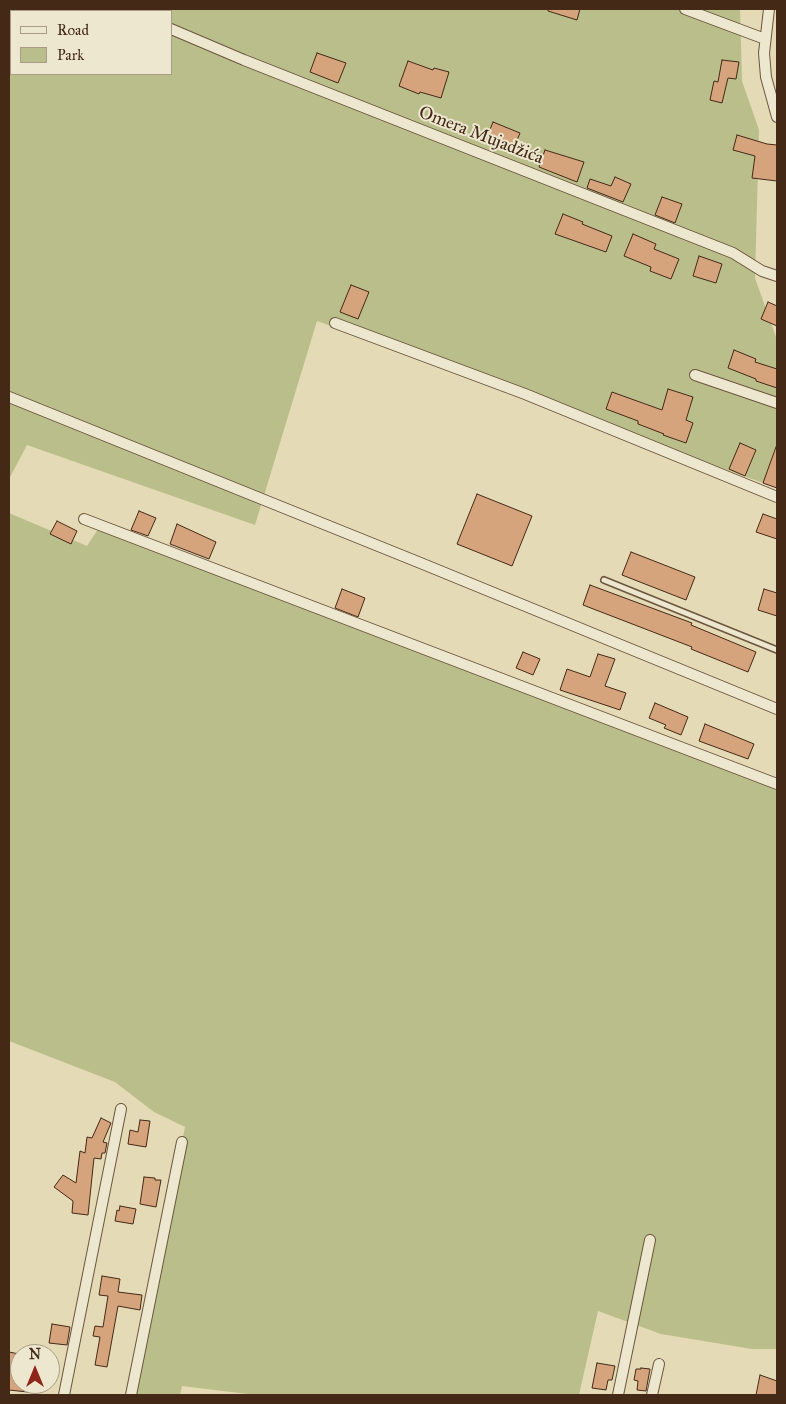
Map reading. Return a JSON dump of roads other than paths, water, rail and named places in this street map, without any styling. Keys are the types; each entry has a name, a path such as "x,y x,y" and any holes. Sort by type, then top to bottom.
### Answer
{"street":[{"path":"685,9 765,39"},
{"path":"769,9 764,53 766,77 777,118"},
{"name":"Omera Mujadžića","path":"172,29 244,60 733,253 762,271 777,276"},
{"path":"336,323 525,394 777,498"},
{"path":"695,375 777,403"},
{"path":"9,397 432,567 777,709"},
{"path":"84,519 777,784"},
{"path":"64,1395 121,1109"},
{"path":"131,1395 182,1142"},
{"path":"618,1395 650,1240"},
{"path":"652,1395 659,1364"}],"lane":[{"path":"604,580 777,650"}]}
